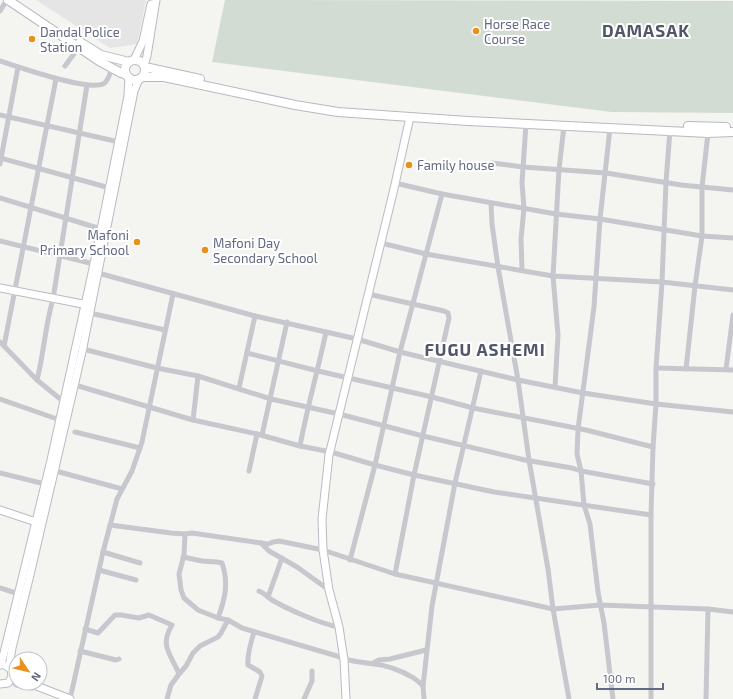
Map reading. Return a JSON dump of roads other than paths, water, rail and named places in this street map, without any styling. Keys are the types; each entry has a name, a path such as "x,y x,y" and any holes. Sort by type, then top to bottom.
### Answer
{"main road":[{"path":"8,0 112,68 135,80 141,78 164,77 206,83 316,104 453,116 733,128"},
{"path":"16,0 100,54 132,61 138,60 145,66 206,83 313,109 526,124 708,133 733,132"},
{"path":"12,651 52,470 83,349 94,264 128,96 126,68 144,41 152,0"},
{"path":"0,666 45,484 52,470 64,402 98,273 134,91 145,71 156,0"},
{"path":"346,699 344,660 339,627 329,590 323,550 322,519 331,452 339,414 410,117"},
{"path":"0,288 88,308"},
{"path":"0,510 36,522"},
{"path":"48,691 70,699"}],"street":[{"path":"0,11 8,0"},
{"path":"65,66 79,47"},
{"path":"0,61 56,78 87,85 102,85 112,68"},
{"path":"18,67 0,160 110,188"},
{"path":"56,78 24,247 2,344 37,380 64,402"},
{"path":"37,380 44,350 46,328 53,299 87,85"},
{"path":"0,115 119,142"},
{"path":"522,270 521,239 524,208 522,183 526,124"},
{"path":"555,387 558,335 553,276 559,169 564,126"},
{"path":"610,128 600,219 594,307 578,429 577,454 581,471 584,506 590,524 613,699"},
{"path":"651,699 651,515 653,447 656,404 656,368 670,130"},
{"path":"686,369 702,236 702,187 708,133"},
{"path":"492,163 523,167 606,173 733,190"},
{"path":"395,183 442,194 556,214 600,219 702,236 733,238"},
{"path":"350,560 375,465 400,352 442,194"},
{"path":"0,198 101,229"},
{"path":"492,203 492,224 498,267 518,380 522,417 569,699"},
{"path":"0,241 94,264"},
{"path":"380,243 426,254 553,276 662,282 733,290"},
{"path":"98,273 255,316 357,339 400,352 518,380 583,393 656,404 733,412"},
{"path":"70,699 103,552 117,499 132,471 140,448 173,294"},
{"path":"368,294 444,311 448,314 449,318 414,475 395,574"},
{"path":"88,308 165,330"},
{"path":"726,369 733,315"},
{"path":"239,388 255,316"},
{"path":"249,471 271,399 287,322"},
{"path":"300,446 326,332"},
{"path":"83,349 157,368 198,376 271,399 339,414 423,436 581,471 653,484"},
{"path":"246,352 318,371 473,408 578,429 653,447"},
{"path":"656,368 733,370"},
{"path":"424,699 423,686 426,650 437,582 455,483 481,371"},
{"path":"193,420 198,376"},
{"path":"75,385 193,420 331,452 414,475 494,492 651,515"},
{"path":"0,399 60,420"},
{"path":"75,432 140,448"},
{"path":"52,470 122,489"},
{"path":"0,473 45,484"},
{"path":"110,525 185,534 192,533 268,544 279,541 323,550 395,574 437,582 553,609 600,605 708,609 733,612"},
{"path":"185,534 183,557 179,574 181,590 184,598 198,610 218,618 228,620 242,628 337,656 344,660 383,666 410,676 423,686"},
{"path":"261,543 269,551 297,567 329,590"},
{"path":"103,552 140,563"},
{"path":"183,557 202,562 222,563 226,572 225,589 222,607 218,618"},
{"path":"268,597 282,558"},
{"path":"99,570 136,580"},
{"path":"0,588 19,594"},
{"path":"259,591 297,612 332,626 339,627"},
{"path":"706,699 708,609"},
{"path":"85,630 98,633 115,615 119,614 139,618 149,615 172,625 165,643 179,674"},
{"path":"167,699 171,685 186,666 193,653 200,646 218,637 228,620"},
{"path":"254,632 249,647 248,665 260,672 262,676 255,699"},
{"path":"373,664 379,660 390,659 426,650"},
{"path":"80,651 116,660 119,659"},
{"path":"304,699 312,681 312,671"}],"place":[{"name":"Horse Race Course","path":"476,31"},
{"name":"Dandal Police Station","path":"32,39"},
{"name":"Family house","path":"409,165"},
{"name":"Mafoni Primary School","path":"137,242"},
{"name":"Mafoni Day Secondary School","path":"205,250"}],"district":[{"name":"DAMASAK","path":"646,30"},
{"name":"FUGU ASHEMI","path":"485,349"}]}
